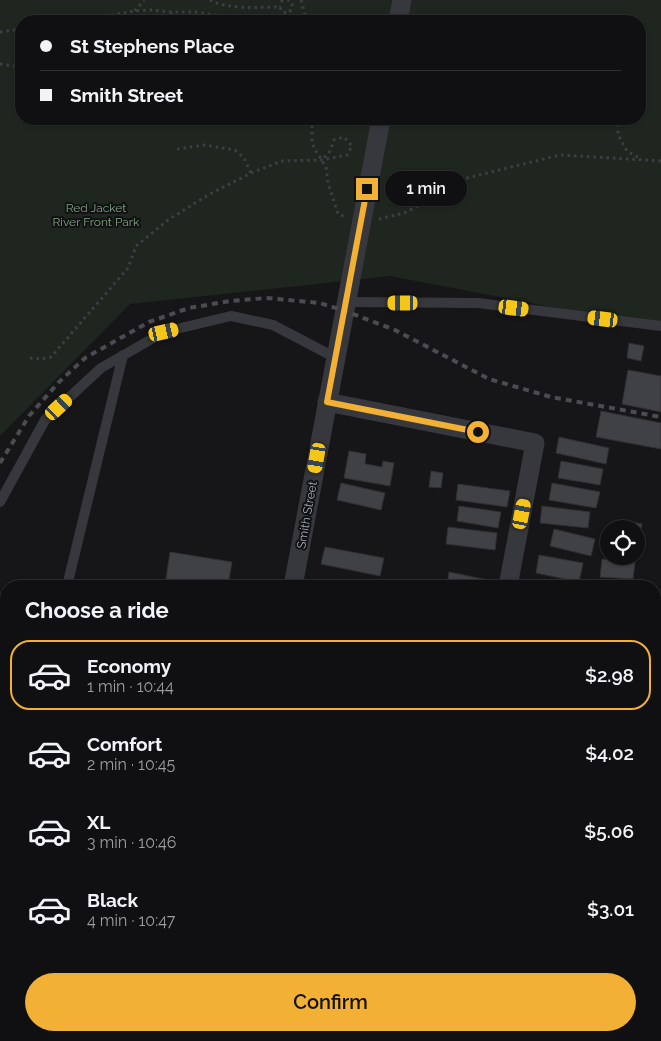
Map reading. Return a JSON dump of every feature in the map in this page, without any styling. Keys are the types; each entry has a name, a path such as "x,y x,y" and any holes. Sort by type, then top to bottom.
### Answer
{"street":[{"path":"399,15 402,0"},
{"name":"Smith Street","path":"294,580 380,125"},
{"path":"327,402 535,442 509,580"}],"lane":[{"path":"347,302 478,303 661,326"},
{"path":"0,502 45,420 101,368 164,332 231,316 273,325 336,358"},
{"path":"68,580 123,355"}],"path":[{"path":"134,11 144,0"},
{"path":"210,0 216,3 239,7 280,7"},
{"path":"289,0 292,4 292,9 288,13 282,12 280,7 282,1 289,0"},
{"path":"301,0 305,15"},
{"path":"112,15 151,10 215,15"},
{"path":"0,32 15,30"},
{"path":"0,64 15,66"},
{"path":"312,125 312,142 326,167 328,183 338,214 362,219 379,219 404,213 441,195 463,179 560,155 661,161"},
{"path":"618,125 618,135 627,151 642,160"},
{"path":"30,358 51,357 128,268 136,246 168,220 208,195 282,161 322,160 347,156 352,146 344,138 334,140 330,151 322,160"},
{"path":"177,149 204,145 235,150 244,158 251,174"}],"green space":[{"name":"Red Jacket River Front Park","path":"0,0 661,0 661,328 390,276 130,304 0,436"}],"building":[{"path":"629,343 644,346 641,361 627,358"},
{"path":"628,370 661,376 661,412 622,404"},
{"path":"601,411 661,423 661,449 596,437"},
{"path":"559,437 609,448 606,464 556,453"},
{"path":"349,451 366,454 365,464 382,467 383,461 394,463 390,486 344,478"},
{"path":"561,461 603,469 600,485 558,478"},
{"path":"431,471 443,473 441,488 429,487"},
{"path":"341,483 385,493 381,510 337,500"},
{"path":"552,483 600,492 596,508 549,500"},
{"path":"458,484 510,491 507,507 456,500"},
{"path":"459,506 501,512 498,528 457,521"},
{"path":"542,506 590,512 588,528 540,523"},
{"path":"448,527 497,533 495,550 446,544"},
{"path":"554,529 595,539 591,556 550,546"},
{"path":"325,547 384,558 380,576 321,564"},
{"path":"170,552 232,562 229,580 166,580"},
{"path":"539,555 583,563 579,580 569,580 536,573"},
{"path":"601,565 635,565 633,579 600,577"},
{"path":"449,572 488,580 448,580"}],"railway":[{"path":"0,463 29,416 59,382 85,358 149,322 189,308 230,301 266,298 320,303 345,311 395,330 489,379 551,397 661,417"}],"route":[{"path":"367,189 327,402 478,432"}]}
